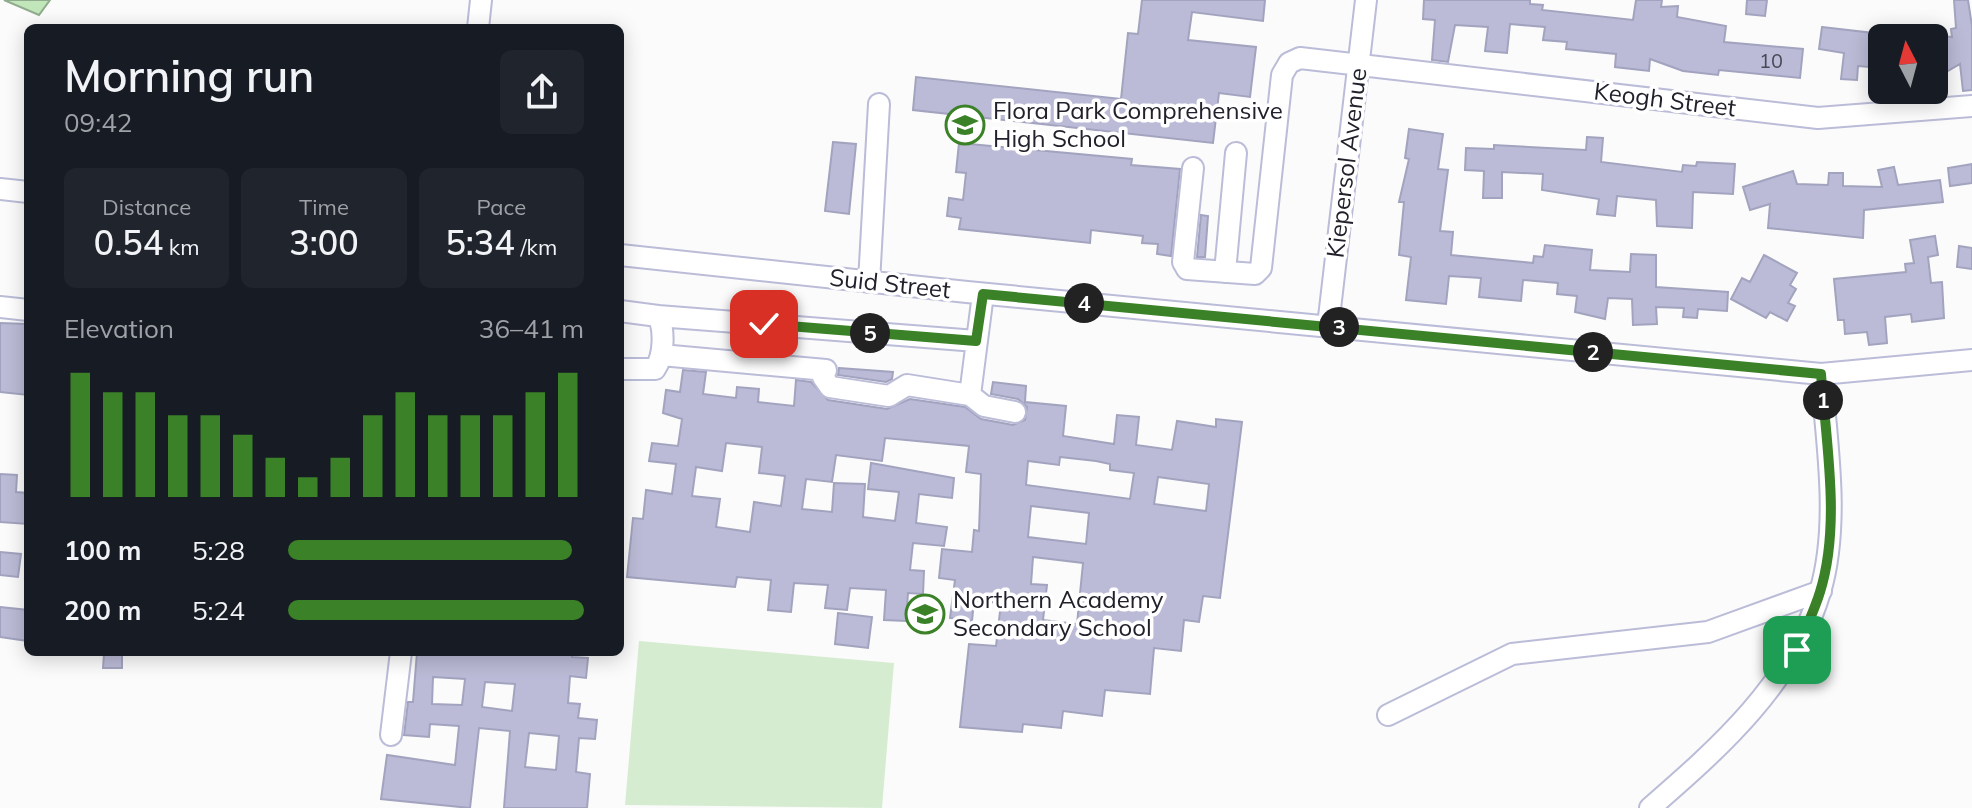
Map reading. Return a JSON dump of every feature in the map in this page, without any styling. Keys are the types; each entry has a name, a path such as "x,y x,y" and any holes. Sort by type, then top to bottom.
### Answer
{"street":[{"path":"478,24 481,0"},
{"name":"Kiepersol Avenue","path":"1328,326 1366,0"},
{"name":"Keogh Street","path":"1225,272 1255,274 1261,268 1282,75 1289,63 1300,58 1818,118 1972,106"},
{"path":"869,282 879,104"},
{"path":"1193,168 1183,262 1187,269 1225,272 1236,153"},
{"path":"0,189 24,192"},
{"name":"Suid Street","path":"624,255 983,294 1821,374 1972,360"},
{"path":"970,395 983,294"},
{"path":"0,307 24,310"},
{"path":"624,312 976,341"},
{"path":"624,369 655,369 661,355 662,324 658,316"},
{"path":"661,355 826,370 823,377 830,387 889,396 907,385 970,395 984,406 1015,412"},
{"path":"1650,808 1740,723 1780,677 1797,650 1821,591 1829,514 1821,374"},
{"path":"1388,715 1512,654 1708,632 1821,591"},
{"path":"391,735 401,656"}],"shaded area":[{"path":"4,0 50,0 39,15"},
{"path":"639,641 894,663 882,808 625,805"}],"building":[{"path":"1142,0 1265,0 1263,21 1192,12 1188,40 1256,47 1250,97 1219,93 1213,143 913,110 916,77 1121,99 1128,33 1138,34"},
{"path":"1424,0 1530,0 1530,4 1543,5 1542,10 1633,20 1636,0 1662,0 1661,7 1678,6 1677,17 1726,26 1724,42 1803,49 1800,78 1719,70 1718,75 1683,71 1650,59 1649,71 1615,67 1616,54 1566,49 1567,42 1543,40 1545,27 1510,24 1507,53 1485,51 1488,27 1455,25 1448,62 1432,60 1435,20 1423,19"},
{"path":"1747,0 1767,0 1765,16 1746,14"},
{"path":"1954,0 1968,0 1972,26 1972,90 1963,91 1960,64 1948,71 1948,37 1952,37 1951,29 1956,28"},
{"path":"1822,27 1868,32 1868,67 1858,66 1857,80 1841,79 1844,53 1819,49"},
{"path":"1409,129 1443,134 1438,169 1448,170 1440,231 1453,232 1451,255 1533,263 1534,256 1543,257 1545,245 1592,250 1590,270 1630,272 1631,254 1656,255 1656,287 1728,292 1727,311 1698,309 1697,318 1683,317 1684,308 1656,307 1657,324 1633,325 1632,299 1608,298 1605,319 1575,312 1577,296 1557,294 1558,283 1523,280 1521,301 1479,297 1481,278 1449,276 1446,304 1406,300 1411,257 1399,255 1404,202 1399,202 1409,159 1405,158"},
{"path":"1587,137 1603,138 1601,162 1682,172 1683,165 1696,166 1697,162 1735,164 1733,194 1693,192 1692,228 1657,226 1656,200 1617,196 1615,216 1597,214 1599,199 1542,190 1543,174 1502,172 1502,198 1483,198 1484,171 1465,170 1466,148 1494,149 1494,145 1586,150"},
{"path":"833,142 856,144 849,214 825,211"},
{"path":"959,143 1132,159 1131,165 1180,169 1171,256 1157,254 1158,244 1142,243 1143,236 1091,230 1090,243 959,229 961,218 947,216 949,198 963,200 966,173 956,172"},
{"path":"1972,164 1972,183 1950,186 1948,168"},
{"path":"1894,167 1898,185 1940,180 1943,202 1864,210 1863,238 1768,228 1770,204 1750,210 1743,187 1793,171 1797,184 1828,185 1829,173 1843,173 1843,186 1882,187 1878,170"},
{"path":"1201,215 1208,216 1205,257 1197,257"},
{"path":"1935,236 1938,255 1928,257 1931,283 1942,282 1944,318 1912,322 1911,314 1885,317 1887,343 1869,345 1867,332 1845,334 1844,320 1838,320 1834,279 1906,272 1905,264 1914,263 1910,240"},
{"path":"1959,246 1972,248 1972,269 1957,267"},
{"path":"1764,255 1797,273 1790,285 1796,289 1788,303 1795,306 1787,321 1770,312 1766,318 1731,299 1742,278 1750,282"},
{"path":"0,323 24,324 24,395 0,392"},
{"path":"839,368 893,372 892,379 886,382 838,375"},
{"path":"683,370 706,372 703,394 736,398 737,387 759,389 758,402 794,406 796,380 811,382 828,400 887,409 910,399 965,407 981,419 1013,425 1025,420 1027,407 1018,399 991,394 993,382 1026,386 1025,402 1066,406 1063,436 1114,444 1117,415 1139,417 1136,445 1172,450 1177,421 1216,427 1216,419 1242,422 1220,598 1203,596 1199,622 1184,620 1181,651 1154,648 1150,694 1105,690 1102,716 1063,711 1061,728 1023,724 1022,732 960,727 969,644 996,646 1001,603 974,601 972,621 950,618 955,580 939,578 942,549 972,552 974,530 979,531 981,474 966,472 969,446 885,438 882,461 836,455 832,482 806,479 802,509 832,512 834,483 865,484 863,517 895,521 899,492 868,489 871,463 954,478 952,498 919,494 916,523 947,527 944,546 913,543 910,570 924,571 923,594 908,593 906,621 884,620 886,590 850,588 847,610 825,608 828,585 794,583 791,612 768,610 771,580 737,577 735,587 627,577 633,518 643,519 646,490 672,494 676,464 649,461 652,443 678,446 682,419 663,413 666,390 680,392","holes":["726,443 762,447 759,473 785,476 781,506 754,502 750,532 716,527 720,499 692,496 696,467 722,471","1060,457 1110,464 1110,470 1134,473 1130,499 1026,485 1028,461 1059,465","1158,477 1209,484 1206,511 1154,504","1031,506 1089,513 1086,544 1028,537","1033,557 1083,563 1077,624 1043,620 1047,585 1031,584"]},
{"path":"0,474 17,475 16,492 24,493 24,524 0,522"},
{"path":"0,552 21,554 18,577 0,575"},
{"path":"0,607 24,610 24,640 0,637"},
{"path":"838,613 872,617 868,648 835,644"},
{"path":"104,656 122,656 122,668 103,668"},
{"path":"417,656 588,658 586,678 570,676 568,703 580,704 578,718 597,720 595,739 579,738 576,772 590,774 587,808 504,808 510,731 479,728 470,808 381,799 387,755 455,765 459,726 430,724 429,737 404,735 408,702 413,702","holes":["433,677 465,679 462,705 432,704","485,682 515,684 512,711 482,707","529,733 559,736 556,770 525,767"]}],"place":[{"name":"Flora Park Comprehensive High School","path":"965,125"},
{"name":"Northern Academy Secondary School","path":"925,614"}],"route":[{"path":"764,324 976,341 983,294 1821,374 1828,477 1827,546 1821,591 1797,650"}]}
